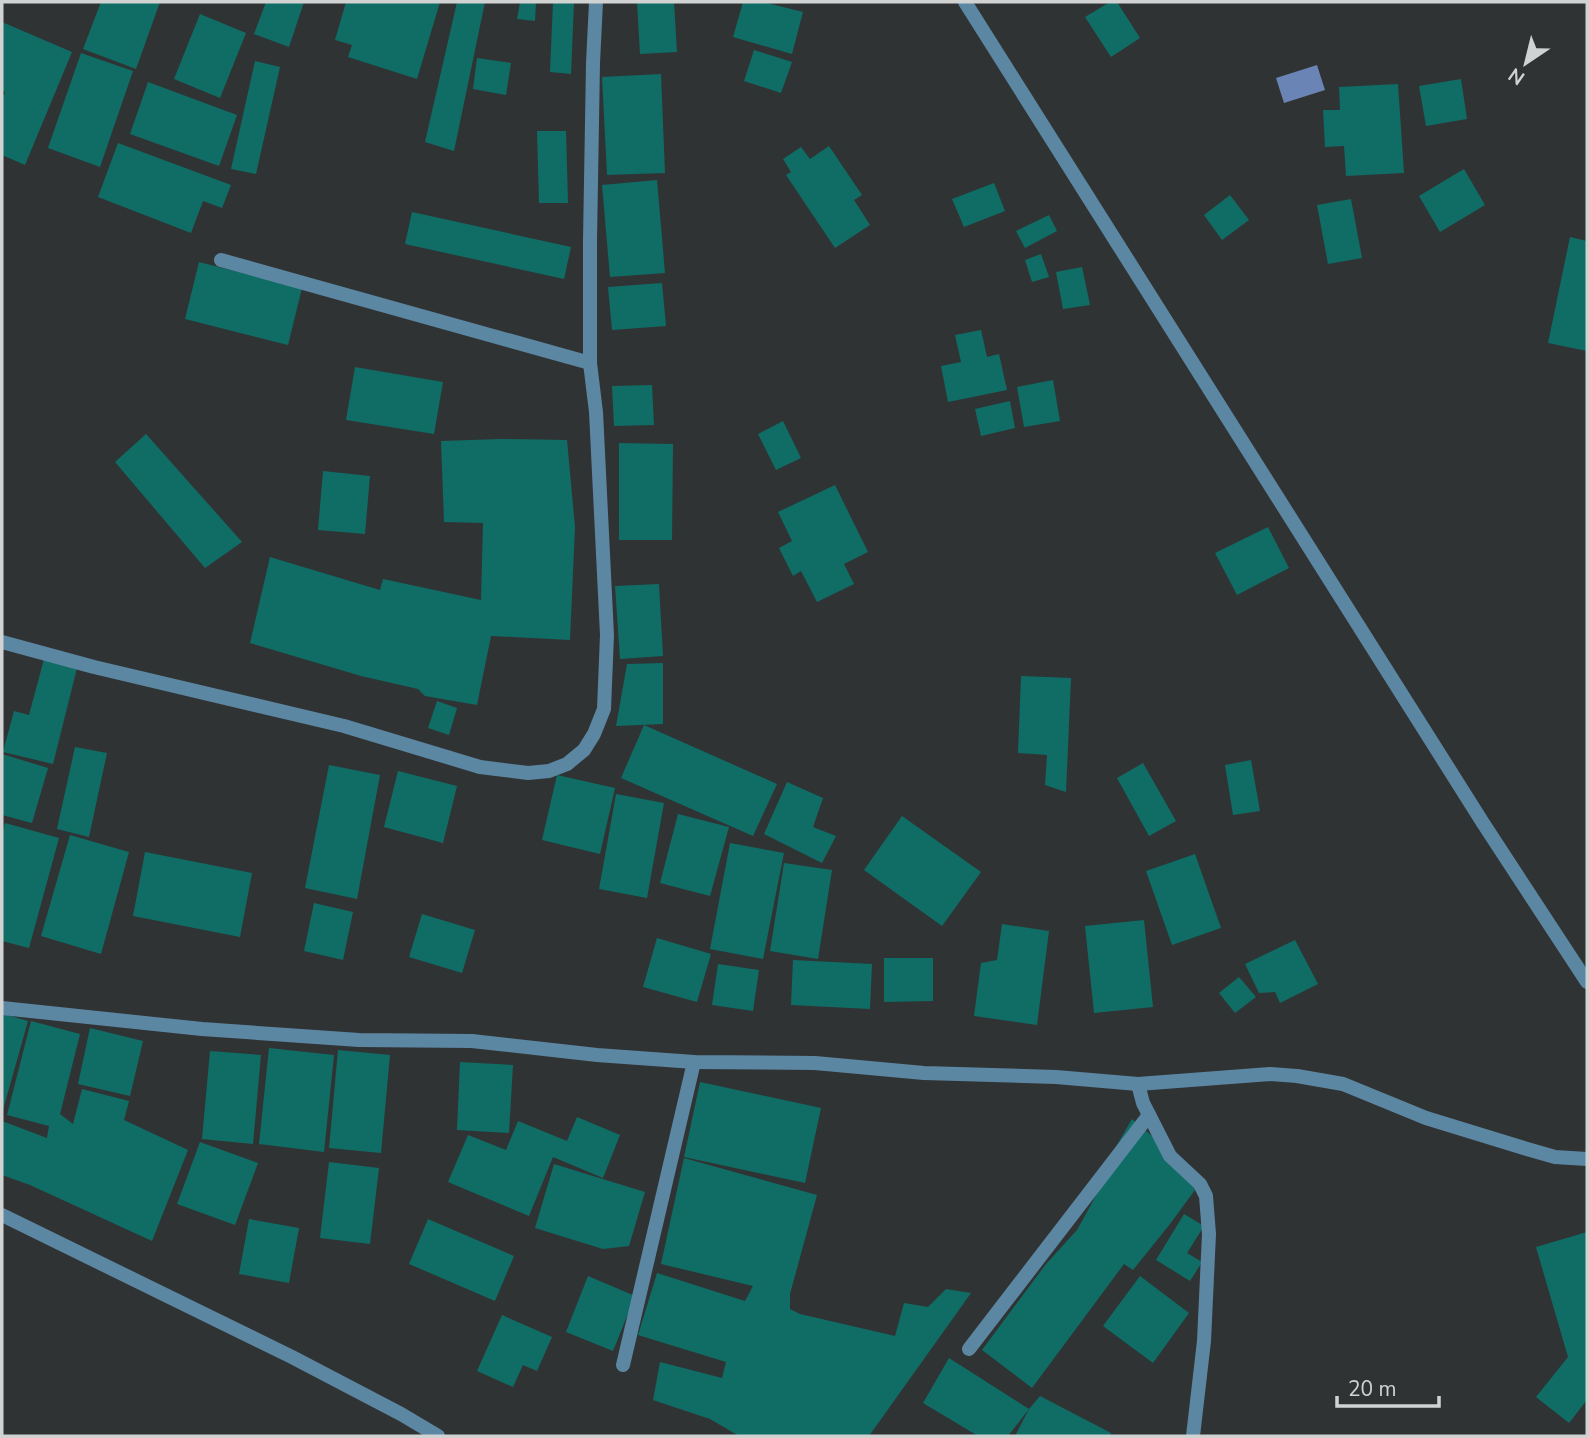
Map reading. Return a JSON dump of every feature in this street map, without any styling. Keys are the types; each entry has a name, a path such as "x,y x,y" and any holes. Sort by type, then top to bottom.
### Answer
{"street":[{"path":"2,642 94,667 344,726 480,767 528,774 549,771 567,764 584,750 604,709 607,635 596,412 590,363 596,2"},
{"path":"965,2 1483,823 1587,982"},
{"path":"221,260 590,363"},
{"path":"2,1008 215,1030 359,1040 472,1041 597,1055 694,1062 815,1063 924,1073 1056,1077 1138,1084 1270,1074 1297,1076 1343,1084 1426,1118 1527,1149 1555,1157 1587,1159"},
{"path":"623,1365 694,1062"},
{"path":"1138,1084 1143,1103 1170,1156 1200,1184 1206,1196 1209,1234 1204,1341 1193,1436"},
{"path":"969,1349 1149,1115"},
{"path":"2,1215 292,1357 438,1436"}],"water":[{"path":"1317,65 1325,90 1284,103 1276,78"}],"building":[{"path":"101,2 160,2 136,69 83,49"},
{"path":"266,2 304,2 289,47 254,34"},
{"path":"346,2 440,2 417,79 348,57 352,45 335,40"},
{"path":"457,2 485,2 454,151 425,142"},
{"path":"520,2 536,2 535,21 517,19"},
{"path":"553,2 574,2 571,74 550,72"},
{"path":"637,2 674,2 677,52 640,54"},
{"path":"743,2 763,2 803,12 792,54 733,37"},
{"path":"1110,2 1117,2 1140,38 1111,57 1085,17"},
{"path":"200,14 246,33 220,98 174,79"},
{"path":"2,22 72,52 25,165 2,155 2,100 5,92 2,90"},
{"path":"754,50 792,62 781,93 744,81"},
{"path":"81,53 133,71 100,167 48,148"},
{"path":"477,58 511,63 506,95 473,89"},
{"path":"255,61 280,67 256,174 231,169"},
{"path":"661,74 665,173 607,175 602,77"},
{"path":"1461,79 1467,119 1426,126 1419,86"},
{"path":"148,82 237,115 219,166 130,134"},
{"path":"1398,84 1404,173 1346,176 1344,146 1325,147 1323,110 1340,110 1339,87"},
{"path":"537,131 566,131 568,203 539,203"},
{"path":"118,143 231,185 222,208 203,201 191,233 98,197"},
{"path":"829,146 862,195 854,200 870,225 835,248 786,175 791,172 783,159 801,147 810,159"},
{"path":"1464,169 1485,205 1440,232 1419,196"},
{"path":"657,180 665,273 610,277 602,185"},
{"path":"994,183 1005,211 964,227 952,199"},
{"path":"1230,195 1249,220 1222,240 1204,215"},
{"path":"1351,199 1362,258 1328,264 1317,205"},
{"path":"412,212 571,247 564,279 405,244"},
{"path":"1049,215 1057,231 1025,248 1016,231"},
{"path":"1570,237 1587,241 1587,351 1548,343"},
{"path":"1041,254 1049,277 1032,282 1025,260"},
{"path":"199,262 302,288 288,345 185,319"},
{"path":"1082,267 1090,305 1063,309 1056,272"},
{"path":"662,283 666,326 612,330 608,287"},
{"path":"981,330 987,357 999,354 1007,390 948,402 941,366 961,362 955,335"},
{"path":"355,367 443,382 434,434 346,420"},
{"path":"1053,380 1060,421 1024,427 1017,387"},
{"path":"652,385 654,425 614,426 612,386"},
{"path":"1010,401 1015,428 981,436 975,409"},
{"path":"783,421 801,458 776,470 758,434"},
{"path":"146,434 242,542 205,568 115,462"},
{"path":"567,440 575,527 570,640 491,636 477,705 425,696 418,689 361,676 250,643 270,557 380,590 383,579 481,600 483,523 444,522 441,441"},
{"path":"619,443 673,444 672,540 619,540"},
{"path":"323,471 370,476 365,534 318,530"},
{"path":"835,485 868,552 844,564 854,584 817,602 801,571 793,576 779,548 792,541 778,512"},
{"path":"1268,527 1289,568 1237,595 1215,553"},
{"path":"659,584 663,656 620,659 615,586"},
{"path":"44,659 77,668 53,764 3,752 14,711 29,715"},
{"path":"663,663 663,724 616,726 627,664"},
{"path":"1021,676 1071,678 1066,792 1045,785 1047,755 1018,753"},
{"path":"437,701 457,708 449,735 428,728"},
{"path":"644,725 777,784 753,836 621,778"},
{"path":"75,747 107,753 89,837 57,829"},
{"path":"2,754 48,768 32,823 2,815"},
{"path":"1251,760 1260,811 1233,815 1225,765"},
{"path":"1143,763 1176,821 1149,836 1117,778"},
{"path":"329,765 380,775 357,899 305,888"},
{"path":"398,771 457,786 443,843 384,827"},
{"path":"557,775 615,788 600,854 542,840"},
{"path":"787,782 823,798 813,827 836,836 822,863 764,834"},
{"path":"616,794 664,803 647,898 599,889"},
{"path":"678,814 729,827 710,896 660,883"},
{"path":"902,816 981,872 942,926 864,870"},
{"path":"5,823 59,838 29,948 2,941 2,834"},
{"path":"70,835 129,852 101,954 41,936"},
{"path":"730,843 784,853 763,959 710,949"},
{"path":"145,852 252,873 240,937 133,916"},
{"path":"1195,854 1221,928 1172,945 1146,871"},
{"path":"784,863 832,870 818,959 770,951"},
{"path":"314,903 353,912 343,960 304,951"},
{"path":"422,914 475,930 462,973 409,957"},
{"path":"1144,920 1153,1007 1094,1013 1085,926"},
{"path":"1002,924 1049,931 1037,1025 974,1016 981,963 997,960"},
{"path":"657,938 711,954 697,1002 643,987"},
{"path":"1295,940 1318,984 1280,1003 1275,992 1259,993 1245,964"},
{"path":"884,958 933,958 933,1001 884,1002"},
{"path":"793,960 872,964 870,1009 791,1005"},
{"path":"718,964 759,970 753,1011 712,1005"},
{"path":"1239,977 1256,997 1235,1013 1219,993"},
{"path":"4,1014 28,1021 3,1110 2,1023"},
{"path":"31,1021 80,1034 60,1114 73,1124 82,1089 129,1101 124,1120 188,1150 152,1241 30,1185 2,1175 2,1121 47,1138 49,1126 7,1115"},
{"path":"90,1028 143,1041 130,1096 78,1084"},
{"path":"269,1048 334,1055 324,1152 259,1144"},
{"path":"338,1050 390,1055 381,1153 329,1148"},
{"path":"210,1051 261,1055 253,1144 202,1139"},
{"path":"460,1062 513,1065 509,1133 457,1130"},
{"path":"700,1082 821,1108 805,1183 684,1157"},
{"path":"577,1117 620,1135 603,1178 553,1157 529,1216 448,1182 468,1135 506,1150 518,1121 567,1141"},
{"path":"1132,1119 1203,1179 1133,1270 1124,1264 1032,1388 982,1350 1046,1264 1077,1230 1104,1181 1099,1176"},
{"path":"200,1142 258,1163 235,1225 177,1204"},
{"path":"684,1158 817,1195 790,1294 790,1309 800,1314 895,1336 904,1303 928,1307 946,1289 971,1293 869,1436 739,1436 710,1419 653,1400 660,1362 722,1378 726,1362 638,1335 657,1273 745,1301 753,1286 661,1264"},
{"path":"329,1162 379,1168 370,1244 320,1238"},
{"path":"554,1164 645,1192 629,1246 603,1249 535,1228"},
{"path":"1184,1214 1204,1226 1187,1253 1202,1262 1190,1281 1156,1260"},
{"path":"249,1219 299,1228 289,1283 239,1274"},
{"path":"428,1219 514,1256 495,1301 409,1264"},
{"path":"1587,1232 1587,1400 1569,1423 1536,1397 1568,1357 1536,1247"},
{"path":"588,1276 635,1296 613,1351 566,1332"},
{"path":"1140,1276 1189,1313 1153,1363 1103,1326"},
{"path":"502,1315 552,1337 537,1371 523,1365 513,1387 477,1371"},
{"path":"949,1358 1029,1409 1008,1436 978,1436 923,1403"},
{"path":"1040,1396 1111,1433 1110,1436 1015,1436 1029,1409"}]}
